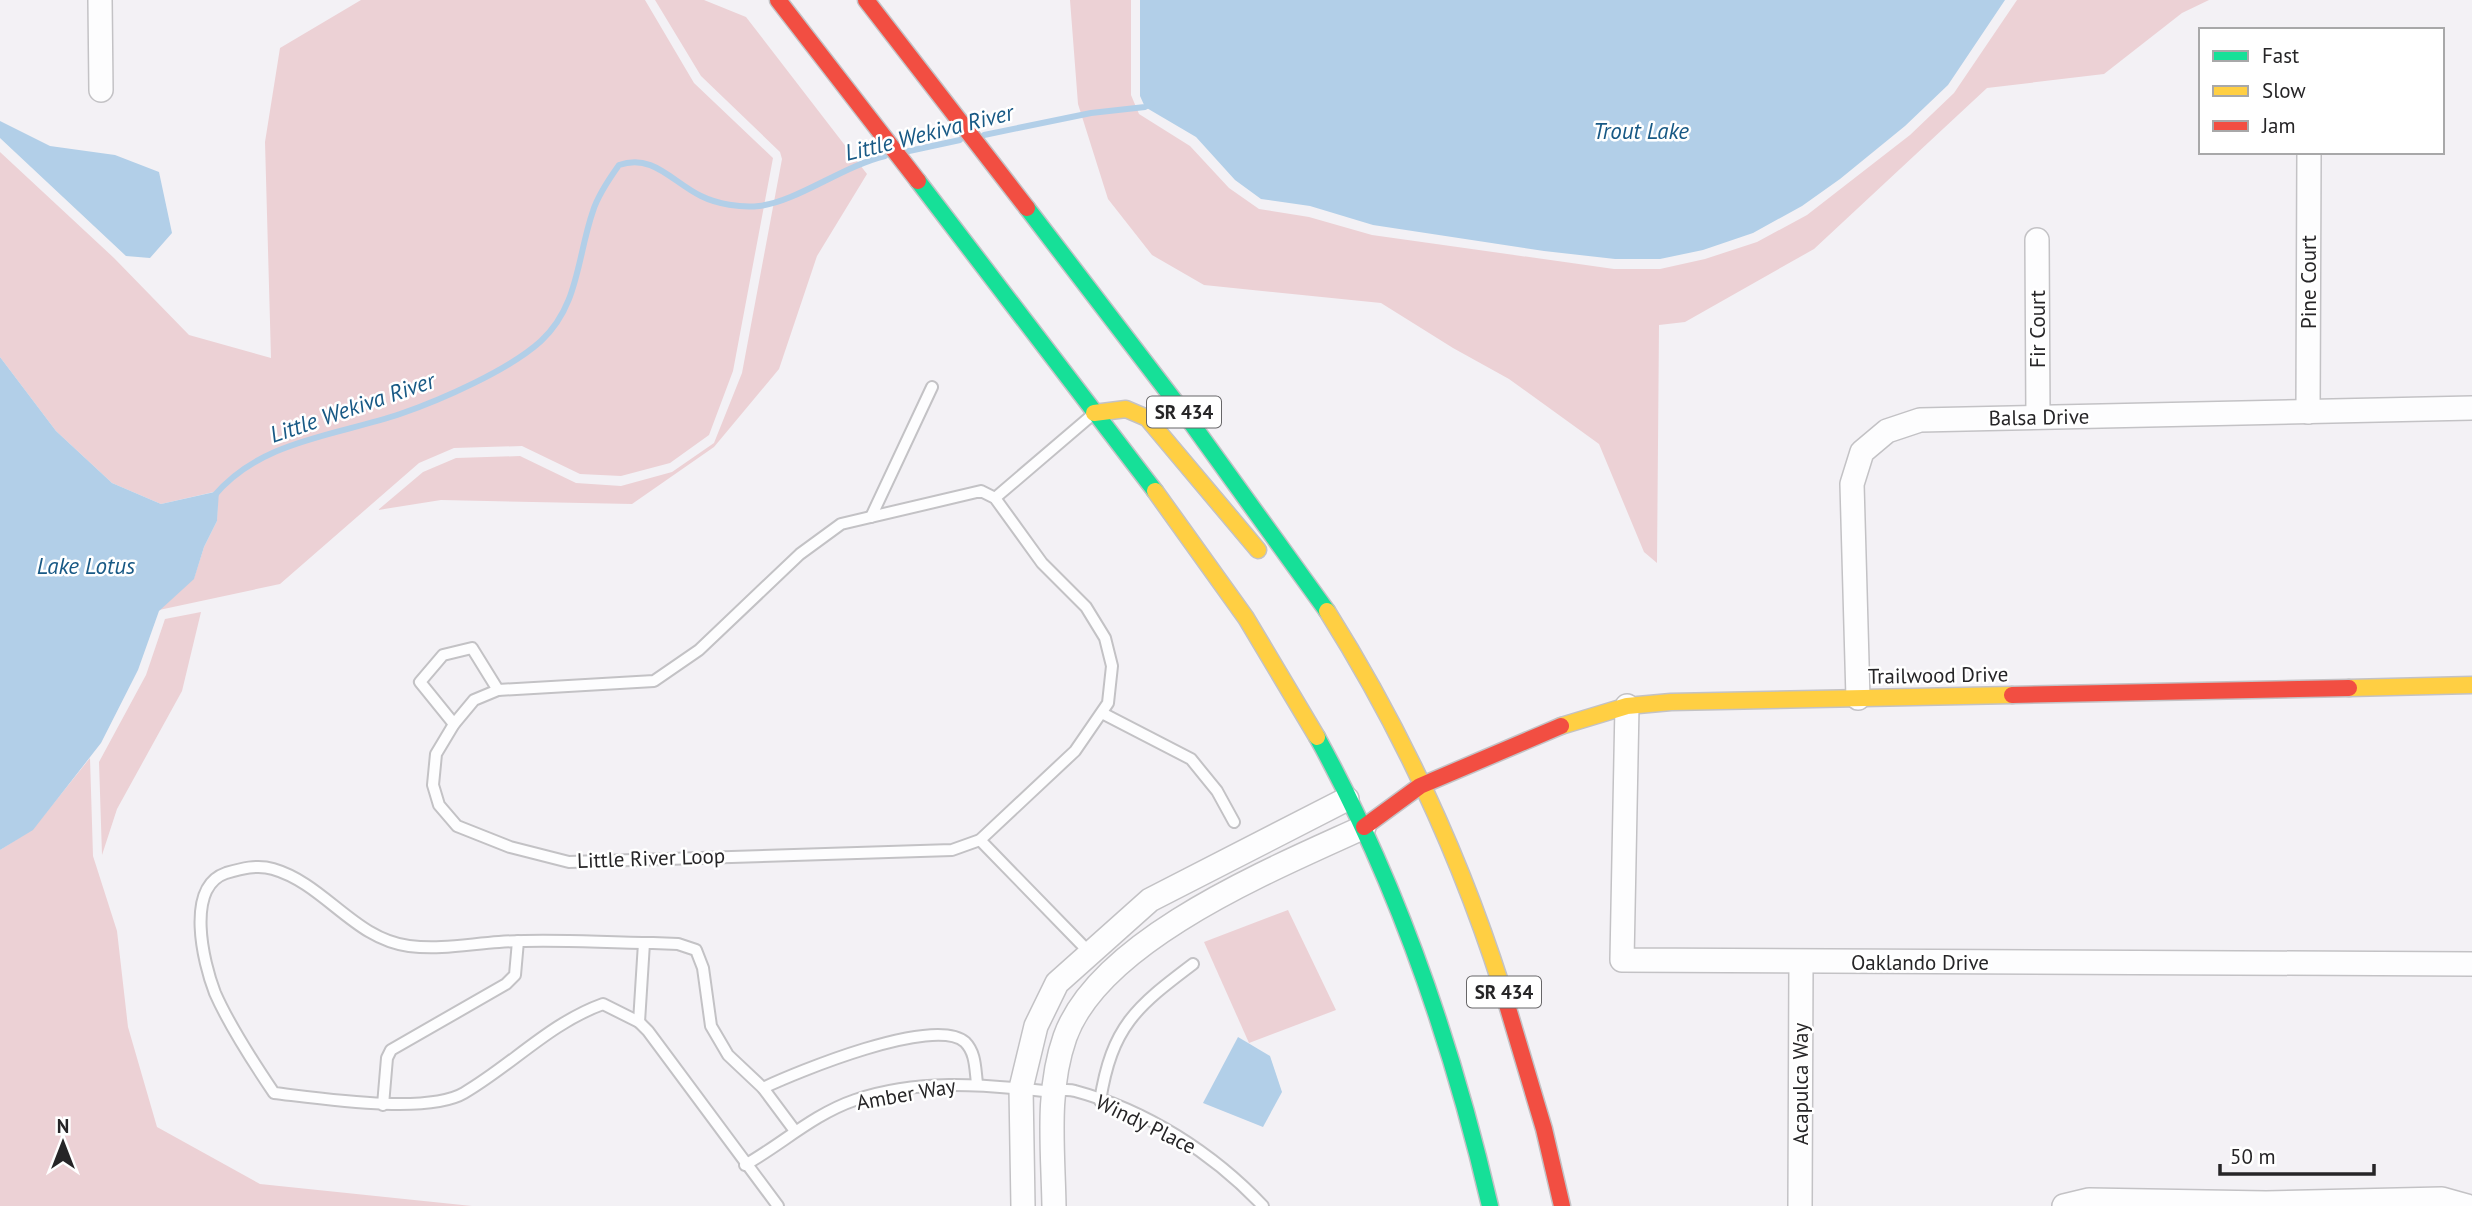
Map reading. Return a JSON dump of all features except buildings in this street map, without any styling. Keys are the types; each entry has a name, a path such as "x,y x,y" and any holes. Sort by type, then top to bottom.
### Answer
{"main road":[{"name":"SR 434","path":"778,0 1174,515 1246,617 1296,700 1364,827 1427,985 1459,1085 1490,1206"},
{"name":"SR 434","path":"866,0 1174,398 1330,616 1420,786 1460,873 1525,1056 1562,1206"},
{"path":"1094,413 1126,409 1147,418 1276,571 1330,616"},
{"name":"Trailwood Drive","path":"1364,827 1420,786 1539,733 1628,706 1671,702 2472,685"},
{"name":"Trailwood Drive","path":"1347,799 1420,786"}],"street":[{"path":"100,0 101,90"},
{"name":"Pine Court","path":"2308,154 2308,412"},
{"name":"Fir Court","path":"2037,240 2038,417"},
{"name":"Balsa Drive","path":"1858,698 1852,484 1861,452 1887,431 1920,420 2472,408"},
{"name":"Oaklando Drive","path":"1628,706 1622,960 2472,964"},
{"path":"1023,1206 1021,1088 1036,1026 1057,983 1150,900 1347,799"},
{"path":"1054,1206 1052,1092 1066,1037 1083,1001 1110,974 1167,926 1300,856 1364,827"},
{"name":"Acapulca Way","path":"1800,1206 1801,961"},
{"path":"2064,1206 2089,1200 2266,1204 2442,1199 2467,1206"}],"lane":[{"path":"871,517 932,387"},
{"path":"995,498 1094,413"},
{"name":"Little River Loop","path":"981,491 995,498 1042,563 1086,607 1105,638 1112,666 1108,703 1075,751 980,840 952,850 569,862 474,834 457,826 439,805 433,785 436,754 454,724 474,700 498,690 654,681 699,650 800,554 841,524 981,491"},
{"path":"454,724 421,682 443,655 472,648 498,690"},
{"path":"1101,713 1191,759 1217,791 1234,822"},
{"path":"980,840 1089,952"},
{"path":"778,1206 639,1022 603,1004 569,1018 462,1095 383,1105 274,1093 215,992 199,911 205,892 216,877 244,868 272,868 307,885 363,929 382,940 410,946 448,947 518,942 644,943 678,944 696,950 703,968 711,1026 728,1055 763,1088 795,1131"},
{"path":"383,1105 387,1058 391,1050 506,984 515,975 518,942"},
{"path":"639,1022 644,943"},
{"path":"1100,1101 1106,1065 1131,1014 1146,999 1193,964"},
{"path":"763,1088 803,1069 921,1035 946,1035 963,1040 974,1057 977,1083"},
{"name":"Amber Way","path":"745,1165 795,1131 854,1101 951,1083 977,1083 1052,1092"},
{"name":"Windy Place","path":"1052,1092 1073,1090 1190,1142 1236,1177 1263,1206"}],"shaded area":[{"path":"361,0 645,0 694,83 773,158 733,371 709,435 670,463 621,476 580,474 522,446 454,448 419,463 280,584 159,610 194,578 204,547 217,521 218,491 161,504 112,483 56,431 0,357 0,152 114,258 189,335 271,358 265,142 280,48"},
{"path":"655,0 704,0 746,17 867,174 817,256 779,369 714,447 632,504 441,500 378,510 423,472 456,458 520,456 576,483 621,486 672,472 714,443 742,373 782,159 780,152 701,76"},
{"path":"1070,0 1131,0 1131,95 1139,114 1190,146 1229,188 1259,209 1309,217 1372,235 1614,269 1660,269 1705,259 1757,242 1807,215 1910,135 1954,93 2017,0 2209,0 2182,13 2104,74 1987,88 1814,249 1685,322 1659,325 1657,563 1644,552 1599,444 1509,379 1381,303 1204,285 1152,255 1108,199 1078,104"},
{"path":"201,612 182,691 117,809 102,855 99,762 146,675 165,619"},
{"path":"90,758 93,856 117,931 128,1027 157,1127 260,1184 472,1206 0,1206 0,850 33,829"},
{"path":"1288,910 1336,1010 1249,1043 1204,942"}],"water":[{"name":"Trout Lake","path":"1140,0 2005,0 1948,85 1905,126 1802,206 1753,233 1703,250 1660,259 1615,259 1373,225 1310,206 1261,199 1235,180 1196,137 1145,107 1140,96"},
{"path":"0,121 50,146 115,155 159,172 172,233 150,258 126,256 0,138"},
{"name":"Lake Lotus","path":"0,357 56,431 112,483 161,504 219,491 217,521 204,547 194,579 159,611 138,670 101,743 33,830 0,850"},
{"path":"1238,1037 1270,1056 1282,1092 1263,1127 1203,1103"}],"waterway":[{"name":"Little Wekiva River","path":"984,135 1091,113 1145,107 1152,103"},
{"name":"Little Wekiva River","path":"909,151 960,140"},
{"name":"Little Wekiva River","path":"214,496 233,477 276,451 435,401 511,363 541,341 563,312 570,297 595,205 619,165 642,163 662,171 707,199 729,205 759,206 788,198 853,167 885,156"}],"traffic: fast":[{"path":"918,181 1155,491"},
{"path":"1027,208 1187,417 1327,611"},
{"path":"1317,737 1373,849 1420,965 1458,1085 1490,1206"}],"traffic: slow":[{"path":"1094,413 1126,409 1147,418 1258,550"},
{"path":"1155,491 1246,618 1317,737"},
{"path":"1327,611 1379,700 1426,794 1467,890 1502,988"},
{"path":"2349,688 2472,685"},
{"path":"1561,726 1627,706 1671,702 2012,695"}],"traffic: jam":[{"path":"778,0 918,181"},
{"path":"866,0 1027,208"},
{"path":"2012,695 2349,688"},
{"path":"1364,827 1420,786 1561,726"},
{"path":"1502,988 1544,1129 1562,1206"}]}
